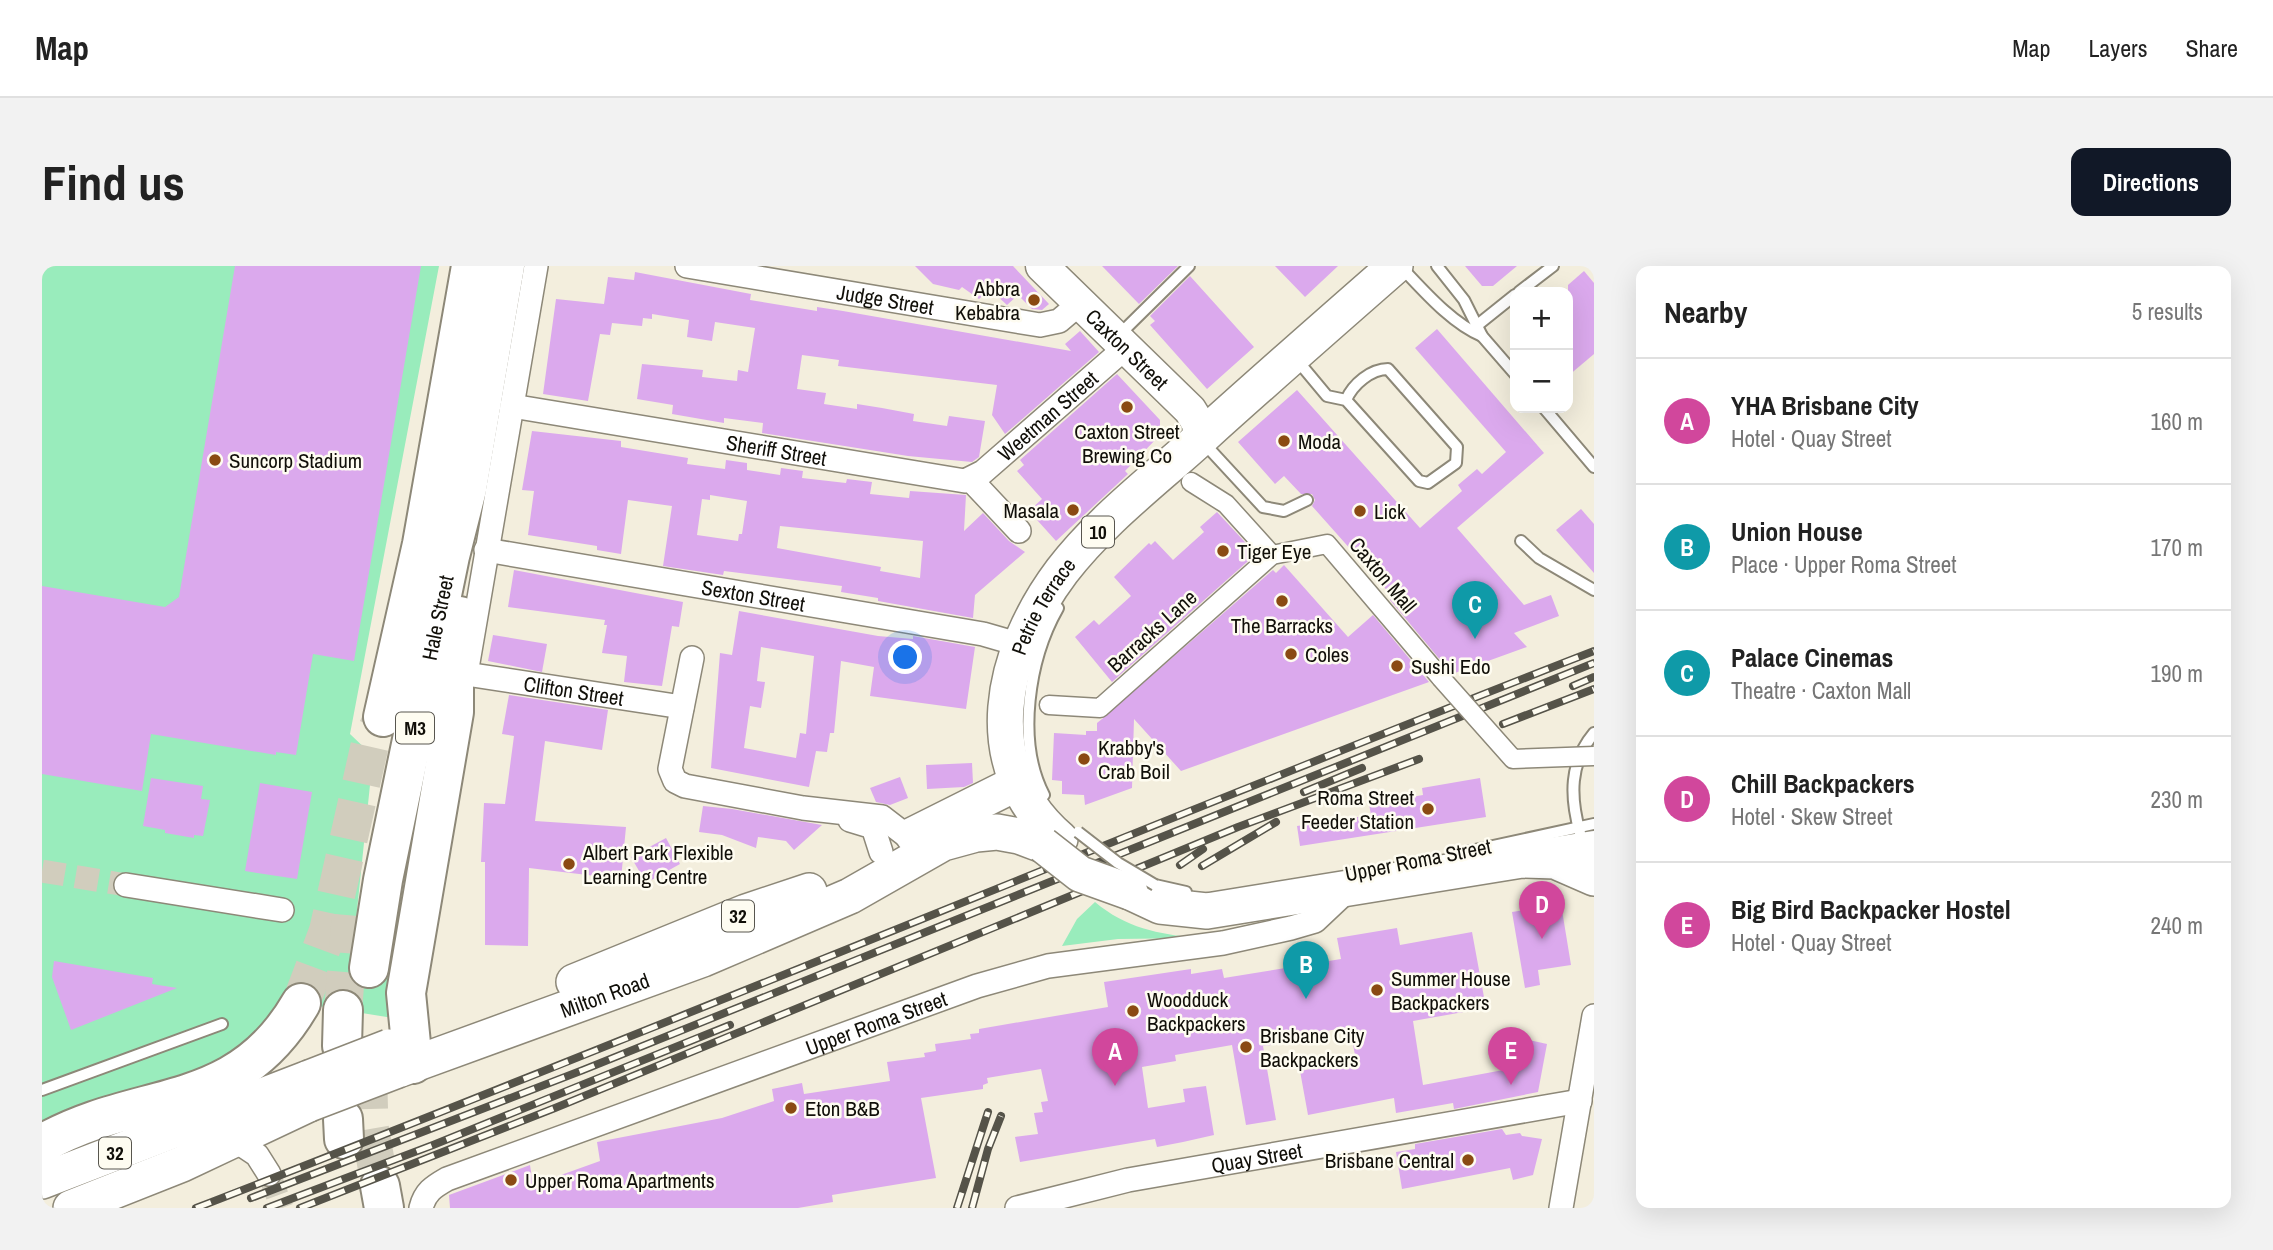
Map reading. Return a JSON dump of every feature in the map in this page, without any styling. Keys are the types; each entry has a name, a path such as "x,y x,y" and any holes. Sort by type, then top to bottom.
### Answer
{"highway":[{"name":"Hale Street","path":"383,718 422,544 471,266"},
{"name":"Hale Street","path":"369,968 383,880 450,556 467,489 505,266"},
{"path":"454,712 454,663 471,537 467,489"},
{"path":"379,1041 406,1010 408,976 454,712 466,674"},
{"path":"42,1144 79,1127 194,1093 225,1080 263,1052 284,1031 301,1003"}],"main road":[{"name":"Caxton Street","path":"1042,266 1119,344 1193,413 1199,427 1200,439"},
{"name":"Petrie Terrace","path":"1026,780 1008,760 1004,732 1008,691 1021,645 1040,605 1079,552 1119,511 1384,270"},
{"name":"10","path":"1026,780 1041,820 1059,826"},
{"name":"Milton Road","path":"71,1208 145,1180 233,1139 341,1113 379,1041 563,987 746,912 807,891 895,844 1026,780"},
{"name":"Milton Road","path":"379,1041 715,954 842,899 943,843 976,834 997,832 1019,836 1059,826 1080,874 1143,888"},
{"name":"Upper Roma Street","path":"1143,888 1160,906 1200,911 1243,907 1506,862 1555,861 1589,850"},
{"name":"Milton Road","path":"42,1181 341,1113"}],"street":[{"name":"Hale Street","path":"466,674 536,266"},
{"name":"Judge Street","path":"687,266 1040,325 1059,321 1079,304"},
{"name":"Weetman Street","path":"971,480 1119,344"},
{"name":"Sheriff Street","path":"512,406 939,478 971,480"},
{"path":"1186,477 1226,504 1272,555"},
{"path":"971,480 1019,531"},
{"name":"Caxton Mall","path":"1272,555 1327,544 1513,759 1594,756"},
{"name":"Sexton Street","path":"486,550 983,635 1021,645"},
{"name":"Barracks Lane","path":"1049,705 1100,708 1272,555"},
{"path":"692,658 670,769 675,781 685,786 803,807 872,827 895,844"},
{"name":"Clifton Street","path":"466,674 682,707"},
{"path":"126,885 282,910"},
{"name":"Upper Roma Street","path":"421,1208 424,1197 432,1188 447,1179 977,986 1048,966 1210,945 1281,930 1315,921 1349,889"},
{"path":"1561,1208 1594,1016"},
{"name":"Quay Street","path":"1017,1208 1040,1200 1128,1180 1580,1101"},
{"path":"233,1139 257,1155 269,1174"}],"lane":[{"name":"Weetman Street","path":"1119,344 1189,266"},
{"path":"1437,266 1474,327 1510,368"},
{"path":"1526,287 1553,266"},
{"path":"1384,270 1474,327"},
{"path":"1474,327 1510,299"},
{"path":"1293,355 1327,396 1346,400 1419,481 1428,484 1456,463 1457,447 1388,369 1377,369 1350,390 1346,400"},
{"path":"1548,413 1594,467"},
{"path":"1200,439 1263,507 1284,510 1307,500"},
{"name":"Petrie Terrace","path":"1186,477 1200,439"},
{"path":"1521,541 1539,558 1594,590"},
{"name":"Petrie Terrace","path":"1026,780 1032,695 1040,650 1061,602"},
{"path":"1589,850 1573,797 1574,772 1584,745 1594,733"},
{"name":"Upper Roma Street","path":"1453,855 1589,850"},
{"path":"1143,888 1196,893"},
{"path":"42,1090 222,1024"}],"green space":[{"path":"42,266 439,266 350,734 373,756 351,968 396,973 393,1018 287,1001 233,1066 42,1135"},
{"path":"1095,902 1131,924 1197,938 1118,939 1062,946 1077,919"}],"building":[{"name":"Suncorp Stadium","path":"235,266 421,266 354,661 313,654 296,755 276,752 276,755 151,734 142,791 42,774 42,586 165,607 179,597"},
{"path":"915,266 1013,266 1049,304 1042,310 1032,309 1018,295 1007,305 988,291 979,299 962,287 959,290 933,284"},
{"path":"1102,266 1178,266 1139,304"},
{"path":"1275,266 1338,266 1305,297"},
{"path":"1465,266 1517,266 1493,286 1482,286"},
{"path":"1584,271 1594,283 1594,354 1573,372 1573,287 1568,285"},
{"path":"635,272 751,294 750,300 817,311 817,307 843,311 1071,351 1065,344 1080,331 1099,352 1005,434 992,415 997,385 838,366 839,360 802,355 797,389 826,393 824,404 857,409 857,404 882,408 914,414 913,421 947,426 949,416 985,421 979,457 972,462 908,456 762,433 763,423 724,418 724,423 672,414 673,405 637,399 642,364 703,370 702,377 737,381 738,370 748,372 755,328 715,322 712,341 687,337 689,320 652,314 652,319 643,318 642,326 612,323 610,335 600,334 588,401 543,394 556,299 604,304 608,277 634,280"},
{"path":"1190,276 1254,347 1207,389 1150,325 1155,321 1150,316"},
{"path":"1437,329 1544,453 1457,528 1524,605 1551,595 1559,616 1514,633 1527,647 1452,674 1390,600 1393,597 1312,506 1315,500 1312,494 1301,494 1284,476 1275,484 1238,442 1297,390 1420,528 1462,491 1458,485 1477,469 1482,474 1506,452 1415,348"},
{"path":"1117,374 1160,420 1160,435 1125,471 1128,474 1056,541 1029,511 1042,499 1017,471 1024,465 1020,460"},
{"path":"532,431 621,441 621,447 688,458 687,464 725,469 726,460 747,463 747,470 780,475 781,468 803,471 802,478 846,483 847,479 872,482 870,494 909,498 910,491 966,495 964,531 983,513 1009,541 1025,552 975,595 973,618 841,592 842,586 724,571 723,575 663,566 672,506 628,500 621,554 597,550 597,546 528,535 534,491 522,490","holes":["710,495 747,501 742,534 739,534 738,541 697,535 702,499 710,500","780,526 923,541 920,578 880,571 881,567 777,548"]},
{"path":"1581,509 1594,524 1594,573 1556,530"},
{"path":"1217,512 1256,554 1112,682 1075,637 1094,620 1099,625 1131,596 1114,577 1149,543 1151,545 1155,541 1173,560 1204,532 1200,527"},
{"name":"Coles","path":"1284,565 1348,637 1373,615 1429,682 1181,771 1134,719 1132,788 1085,805 1084,795 1062,794 1062,781 1052,780 1054,733 1086,735 1086,731 1097,731 1097,723 1273,570 1276,573"},
{"path":"514,570 683,602 679,627 672,626 662,686 624,682 627,656 602,653 607,625 604,625 605,620 508,607"},
{"path":"739,611 878,636 913,639 913,636 975,647 966,709 870,696 874,667 841,661 834,733 830,733 827,752 816,751 809,787 711,768 720,653 732,655","holes":["761,647 814,656 806,734 800,733 796,758 744,748 750,706 761,708 765,682 757,681"]},
{"path":"493,635 547,644 542,672 488,661"},
{"path":"509,695 608,710 602,750 545,741 535,821 626,827 621,879 529,868 528,946 485,945 485,862 481,862 484,803 505,804 514,736 502,734"},
{"path":"972,763 973,783 964,787 927,789 926,765"},
{"path":"900,777 908,798 890,805 876,802 870,788"},
{"path":"151,778 203,786 201,799 210,800 203,836 194,835 194,838 143,826"},
{"name":"Roma Street Feeder Station","path":"1480,778 1486,817 1300,846 1297,826 1371,815 1369,804 1423,795 1422,788"},
{"path":"260,783 312,792 297,879 245,871"},
{"path":"703,806 822,825 794,850 786,841 758,837 756,848 722,835 699,832"},
{"path":"666,838 680,864 646,883 631,857"},
{"path":"1561,904 1571,965 1538,970 1540,985 1525,988 1512,912"},
{"path":"1397,928 1400,945 1472,932 1486,1008 1413,1021 1423,1085 1514,1068 1517,1047 1528,1045 1529,1040 1547,1044 1538,1092 1454,1109 1453,1103 1396,1113 1394,1098 1308,1115 1300,1071 1356,1061 1350,1027 1271,1040 1271,1045 1263,1046 1276,1120 1246,1125 1232,1045 1175,1055 1176,1061 1142,1067 1148,1108 1185,1102 1183,1089 1206,1086 1214,1135 1183,1142 1157,1147 1155,1139 1020,1162 1015,1137 1038,1134 1034,1113 1043,1112 1041,1102 1048,1101 1041,1069 987,1078 988,1083 983,1085 983,1089 921,1098 936,1178 832,1195 833,1202 798,1208 450,1208 449,1195 530,1165 533,1185 600,1161 597,1142 722,1118 774,1101 772,1089 802,1083 804,1094 890,1081 887,1062 925,1057 924,1053 936,1051 935,1044 971,1039 970,1034 979,1033 979,1029 1108,1007 1104,982 1191,969 1191,974 1222,969 1224,978 1341,959 1337,938"},
{"path":"54,961 153,978 152,984 177,988 71,1030 52,977"},
{"name":"Brisbane Central","path":"1502,1129 1506,1135 1520,1133 1522,1136 1542,1139 1533,1175 1513,1180 1510,1168 1402,1189 1396,1152 1415,1149 1415,1144"}],"tunnel":[{"path":"301,1003 328,931 370,744 383,717"},
{"path":"42,871 126,885"},
{"path":"343,1010 351,913"},
{"path":"367,1036 369,1109"},
{"path":"370,1129 380,1186"},
{"path":"269,1174 282,1208"}],"railway":[{"path":"196,1208 1594,651"},
{"path":"251,1198 583,1070 1594,663"},
{"path":"1573,686 1594,677"},
{"path":"1503,724 1594,689"},
{"path":"300,1208 555,1108 1238,827 1419,759"},
{"path":"1304,792 1362,768"},
{"path":"1202,866 1276,822"},
{"path":"1180,865 1203,849"},
{"path":"267,1208 433,1145 730,1025"},
{"path":"957,1208 988,1112"},
{"path":"972,1208 988,1149 1001,1116"}],"place":[{"name":"Abbra Kebabra","path":"1034,300"},
{"name":"Caxton Street Brewing Co","path":"1127,407"},
{"name":"Moda","path":"1284,441"},
{"name":"Suncorp Stadium","path":"215,460"},
{"name":"Masala","path":"1073,510"},
{"name":"Lick","path":"1360,511"},
{"name":"Tiger Eye","path":"1223,551"},
{"name":"The Barracks","path":"1282,601"},
{"name":"Palace Cinemas","path":"1475,639"},
{"name":"Coles","path":"1291,654"},
{"name":"Sushi Edo","path":"1397,666"},
{"name":"Krabby's Crab Boil","path":"1084,759"},
{"name":"Roma Street Feeder Station","path":"1428,809"},
{"name":"Albert Park Flexible Learning Centre","path":"569,864"},
{"name":"Chill Backpackers","path":"1542,939"},
{"name":"Summer House Backpackers","path":"1377,990"},
{"name":"Union House","path":"1306,999"},
{"name":"Woodduck Backpackers","path":"1133,1011"},
{"name":"Brisbane City Backpackers","path":"1246,1047"},
{"name":"Big Bird Backpacker Hostel","path":"1511,1085"},
{"name":"YHA Brisbane City","path":"1115,1086"},
{"name":"Eton B&B","path":"791,1108"},
{"name":"Brisbane Central","path":"1468,1160"},
{"name":"Upper Roma Apartments","path":"511,1180"}]}
